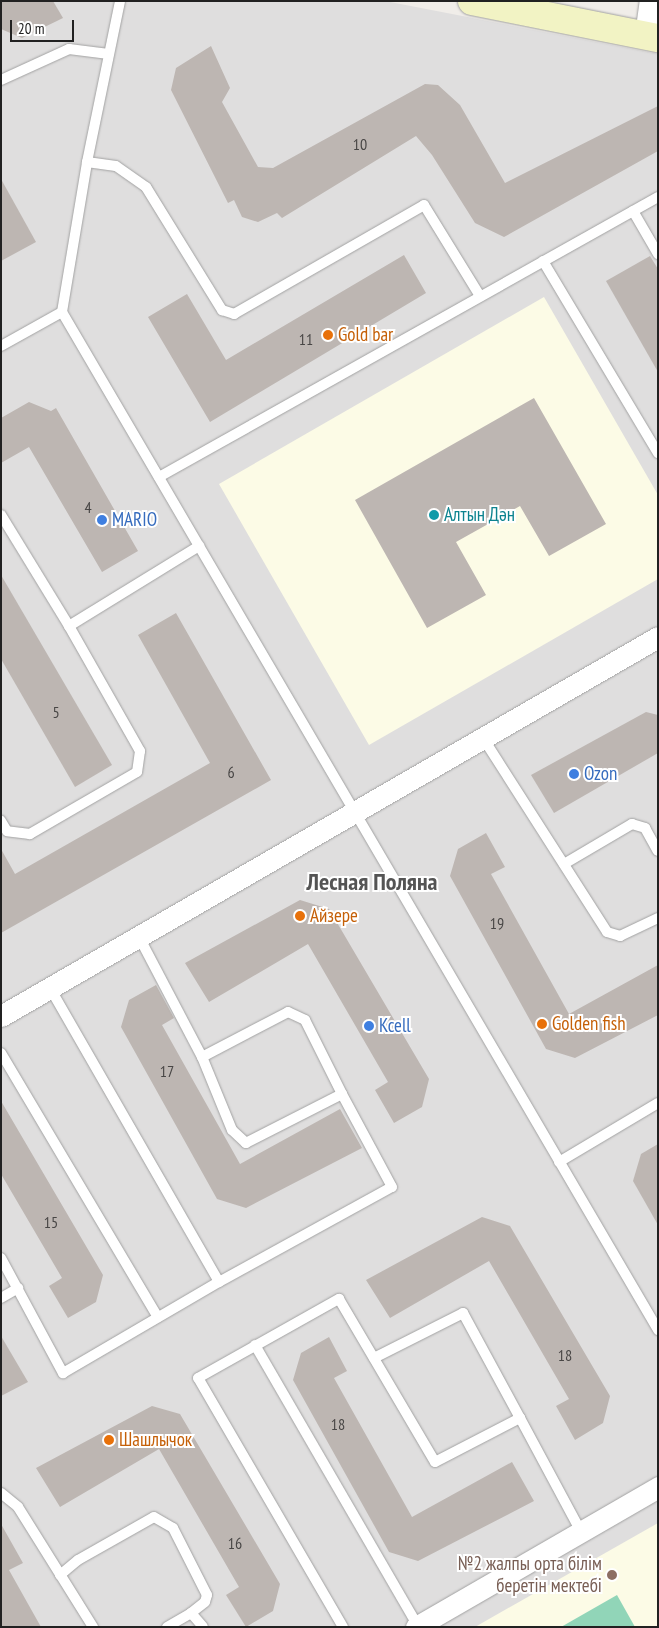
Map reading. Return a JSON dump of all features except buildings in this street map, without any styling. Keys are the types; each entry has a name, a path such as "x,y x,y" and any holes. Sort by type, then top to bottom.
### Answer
{"street":[{"path":"472,1 651,37 650,1"},
{"path":"1,1016 658,637"},
{"path":"417,1626 658,1487"}],"lane":[{"path":"120,1 87,162 62,312 658,1330"},
{"path":"1,80 69,49 109,54"},
{"path":"87,162 116,166 146,187 222,310 234,314 424,205 480,296"},
{"path":"158,477 658,197"},
{"path":"633,211 658,254"},
{"path":"543,261 658,453"},
{"path":"1,346 62,312"},
{"path":"1,515 69,626 140,751 137,772 30,834 7,831 1,821"},
{"path":"69,626 199,546"},
{"path":"483,738 607,932 620,936 658,918"},
{"path":"564,864 632,824 645,828 658,851"},
{"path":"139,937 202,1057 232,1130 246,1143 342,1094"},
{"path":"50,988 219,1282"},
{"path":"1,1258 63,1372 219,1282 392,1187 342,1094 306,1020 288,1012 202,1057"},
{"path":"1,1053 158,1317"},
{"path":"559,1162 658,1104"},
{"path":"1,1298 18,1288"},
{"path":"343,1627 198,1378 339,1299 435,1462 520,1418"},
{"path":"374,1358 463,1313 580,1532"},
{"path":"255,1345 417,1626"},
{"path":"1,1493 18,1507 93,1627"},
{"path":"60,1575 78,1560 154,1517 173,1528 207,1595 205,1602 167,1627"},
{"path":"191,1613 203,1627"}],"shaded area":[{"name":"Лесная Поляна","path":"1,1 385,1 658,54 658,1627 1,1627"},
{"path":"544,297 658,495 658,579 369,745 219,484"},
{"name":"№2 жалпы орта білім беретін мектебі","path":"658,1523 658,1627 475,1627"}],"green space":[{"path":"617,1595 635,1627 561,1627"}],"place":[{"name":"Gold bar","path":"328,335"},
{"name":"Алтын Дән","path":"434,515"},
{"name":"MARIO","path":"102,520"},
{"name":"Ozon","path":"574,774"},
{"name":"Айзере","path":"300,916"},
{"name":"Golden fish","path":"542,1024"},
{"name":"Kcell","path":"369,1026"},
{"name":"Шашлычок","path":"109,1440"},
{"name":"№2 жалпы орта білім беретін мектебі","path":"612,1575"}],"district":[{"name":"Лесная Поляна","path":"372,882"}]}
